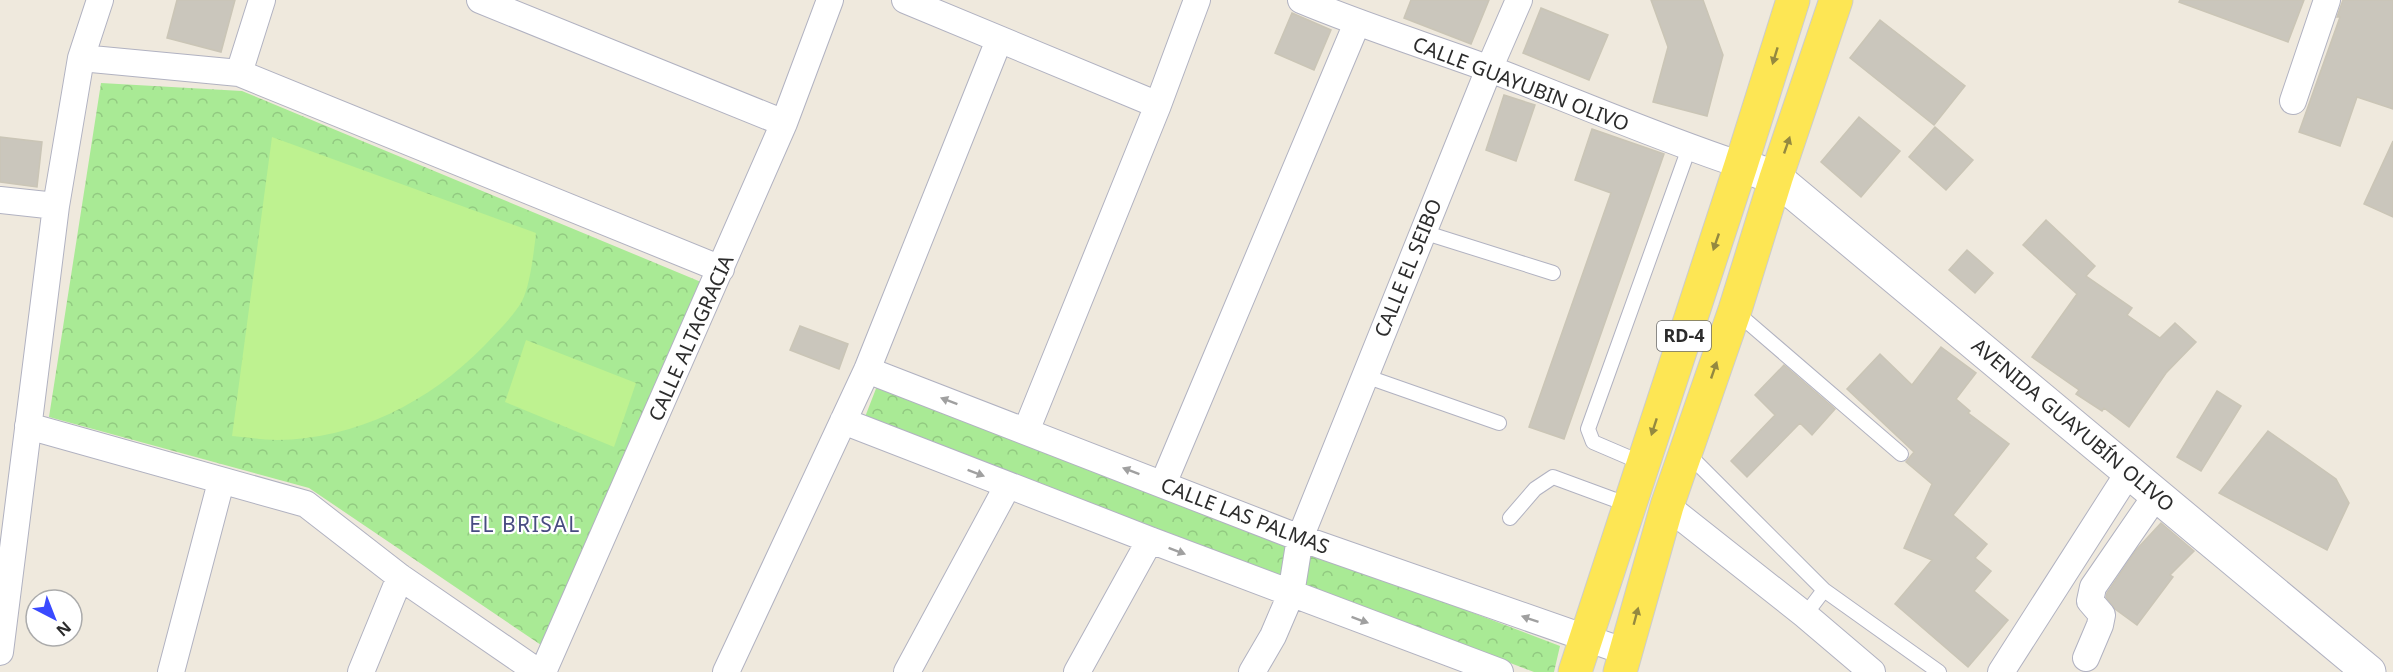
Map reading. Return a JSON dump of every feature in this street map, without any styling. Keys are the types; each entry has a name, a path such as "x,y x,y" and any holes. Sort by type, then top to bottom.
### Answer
{"main road":[{"name":"RD-4","path":"1575,672 1741,165 1792,0"},
{"name":"RD-4","path":"1623,662 1667,506 1735,310 1776,178 1836,0"},
{"name":"AVENIDA GUAYUBÍN OLIVO","path":"1741,165 1776,178 2369,672"}],"street":[{"path":"0,652 56,206 81,58 100,0"},
{"path":"239,73 262,0"},
{"path":"480,0 784,123"},
{"name":"CALLE ALTAGRACIA","path":"543,672 784,123 830,0"},
{"path":"905,0 1158,105"},
{"path":"1026,431 1158,105 1197,0"},
{"name":"CALLE GUAYUBIN OLIVO","path":"1301,0 1357,23 1489,69 1689,148 1741,165"},
{"name":"CALLE EL SEIBO","path":"1252,672 1273,636 1291,594 1300,538 1519,0"},
{"path":"2293,101 2326,0"},
{"path":"1163,484 1357,23"},
{"path":"726,672 867,370 999,40"},
{"path":"81,58 239,73 721,269"},
{"path":"0,200 56,206"},
{"name":"CALLE LAS PALMAS","path":"867,370 1300,538 1585,638 1623,662"},
{"path":"843,421 1500,672"},
{"path":"28,426 306,504 400,578 538,672"},
{"path":"2001,672 2129,472"},
{"path":"171,672 221,482"},
{"path":"907,672 1008,485"},
{"path":"2086,658 2102,615 2090,601 2093,587 2157,494"},
{"path":"1667,506 1805,615 1872,672"},
{"path":"1077,672 1150,540"},
{"path":"361,672 400,578"}],"lane":[{"path":"1642,463 1593,442 1588,429 1689,148"},
{"path":"1423,232 1553,273"},
{"path":"1735,310 1901,454"},
{"path":"1365,376 1499,423"},
{"path":"1686,452 1824,590 1939,672"},
{"path":"1510,519 1535,489 1553,477 1629,505"},
{"path":"1805,615 1824,590"}],"green space":[{"path":"101,83 242,91 701,282 544,647 309,488 49,417"},
{"path":"272,137 536,233 529,278 522,301 484,346 440,384 390,414 363,425 307,438 266,440 232,436"},
{"path":"526,340 636,383 614,447 505,402"},
{"path":"877,386 1560,646 1554,672 1534,672 865,417"}],"building":[{"path":"177,0 235,0 221,52 167,38"},
{"path":"1411,0 1489,0 1471,44 1404,18"},
{"path":"1651,0 1703,0 1723,55 1707,116 1653,102 1668,47"},
{"path":"2180,0 2304,0 2288,42 2179,2"},
{"path":"2343,0 2393,0 2393,109 2357,97 2340,146 2299,132 2340,17 2337,17"},
{"path":"1541,8 1608,35 1589,80 1523,53"},
{"path":"1292,13 1331,30 1314,70 1275,53"},
{"path":"1880,20 1965,86 1934,125 1850,58"},
{"path":"1504,95 1535,105 1516,161 1486,150"},
{"path":"1859,117 1900,151 1861,197 1821,162"},
{"path":"1935,127 1973,160 1946,190 1909,157"},
{"path":"1592,129 1664,154 1564,439 1529,427 1611,193 1575,180"},
{"path":"0,137 42,142 37,187 0,182"},
{"path":"2393,141 2393,217 2364,204"},
{"path":"2046,220 2095,266 2086,276 2132,308 2127,315 2160,338 2175,323 2196,342 2166,373 2129,427 2104,408 2102,411 2076,394 2079,390 2032,357 2077,294 2023,245"},
{"path":"1967,250 1993,273 1975,293 1949,270"},
{"path":"800,326 848,344 839,369 790,350"},
{"path":"1941,347 1976,373 1956,399 1970,411 1968,413 2009,444 1953,515 1987,544 1975,558 1991,571 1974,591 2008,620 1968,667 1895,604 1932,560 1904,548 1932,484 1906,462 1914,452 1847,389 1880,354 1912,385"},
{"path":"1784,365 1835,409 1812,435 1800,423 1747,477 1731,461 1775,415 1755,395"},
{"path":"2217,391 2241,406 2201,471 2177,457"},
{"path":"2268,431 2336,479 2349,503 2327,550 2219,493"},
{"path":"2161,523 2194,551 2170,575 2173,577 2137,625 2115,609 2106,597 2136,550"}],"district":[{"name":"EL BRISAL","path":"525,525"}]}
